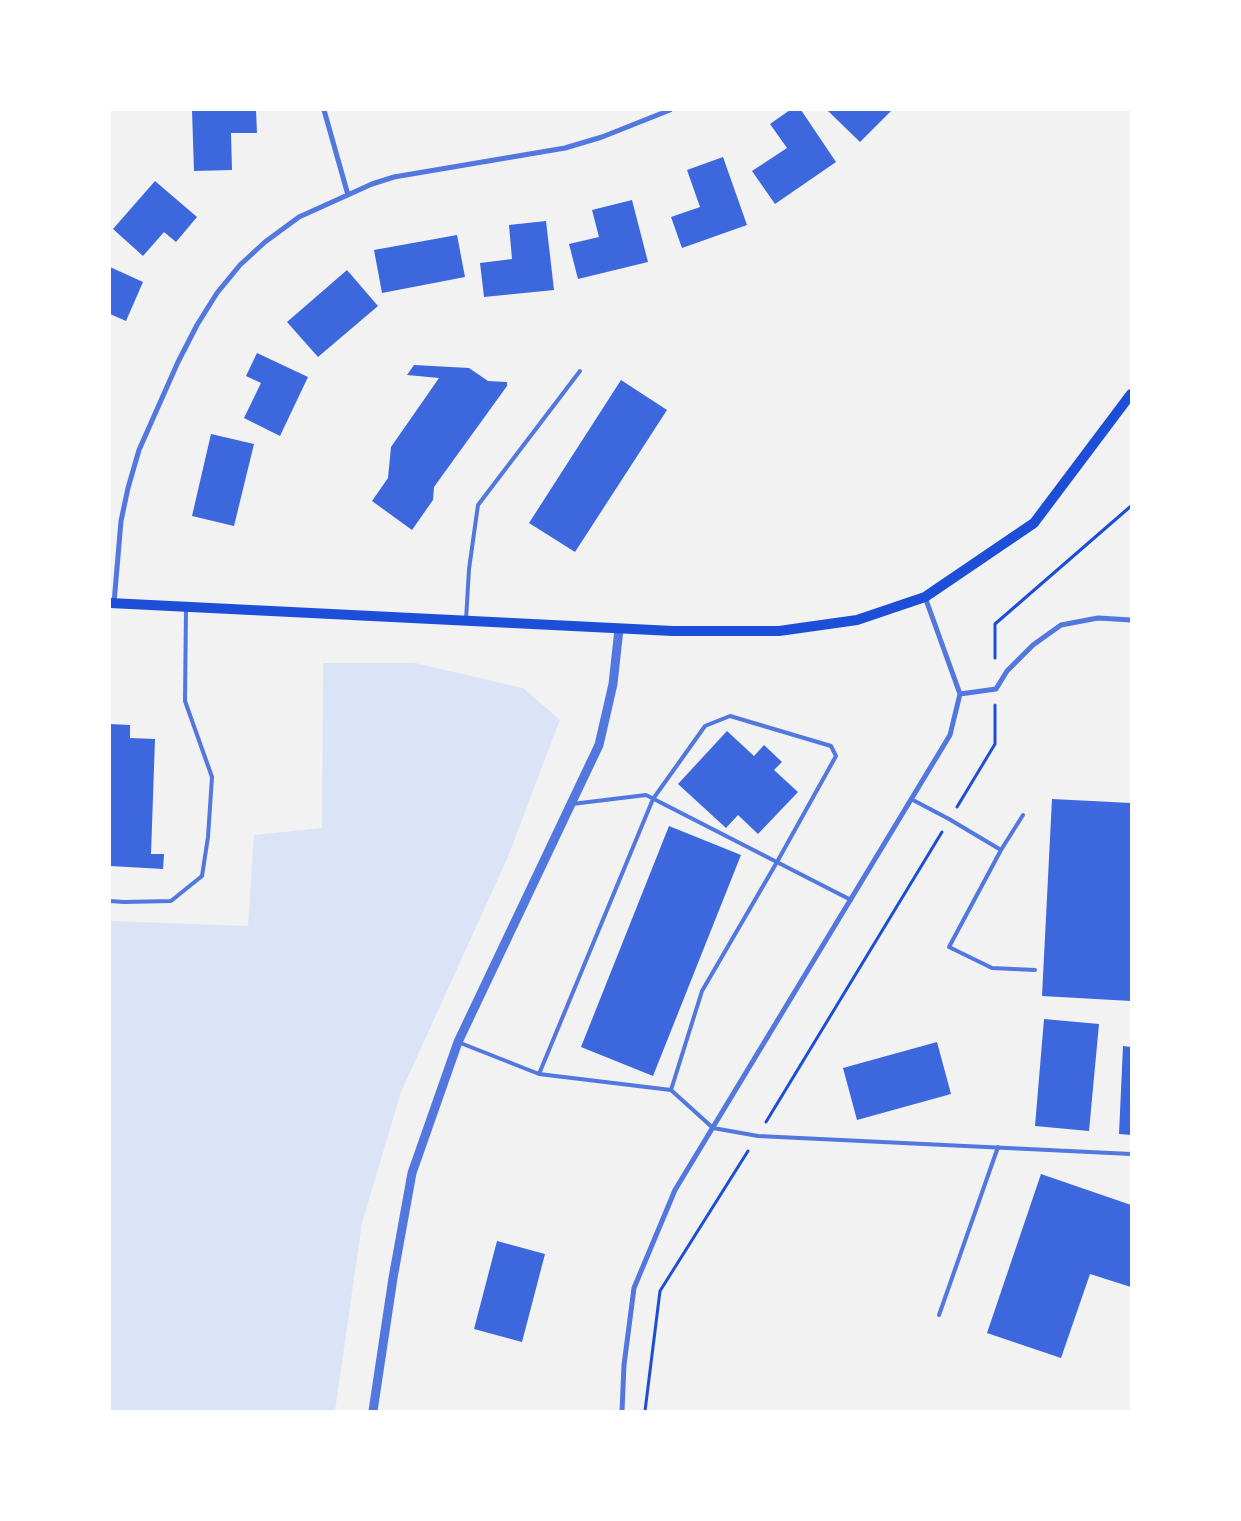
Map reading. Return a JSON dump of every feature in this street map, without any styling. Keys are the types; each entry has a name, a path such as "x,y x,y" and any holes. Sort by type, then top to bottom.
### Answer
{"main road":[{"path":"112,603 673,631 779,631 857,620 925,597 1034,523 1131,394"}],"street":[{"path":"324,110 348,195"},
{"path":"112,603 121,522 139,450 178,362 197,325 228,279 265,242 299,217 372,184 394,177 564,148 602,137 670,110"},
{"path":"622,1411 624,1365 634,1288 675,1190 950,735 960,694 925,597"},
{"path":"960,694 996,689 1007,671 1032,645 1061,624 1098,618 1131,620"},
{"path":"373,1411 393,1278 412,1173 458,1042 600,745 613,684 619,629"}],"lane":[{"path":"466,620 469,569 478,505 580,371"},
{"path":"110,901 171,901 202,876 208,837 212,777 185,701 186,606"},
{"path":"540,1074 653,799 704,726 730,716 831,746 836,756 702,991 671,1090"},
{"path":"572,804 646,795 851,900"},
{"path":"911,799 950,819 1001,850"},
{"path":"1023,815 1001,850 949,948 992,968 1035,970"},
{"path":"458,1042 540,1074 671,1090 713,1128 758,1136 1131,1154"},
{"path":"939,1315 998,1147"}],"path":[{"path":"645,1411 660,1291 758,1136 995,744 995,624 1131,506"}],"shaded area":[{"path":"323,663 415,663 523,688 560,720 507,859 401,1092 362,1223 335,1411 110,1411 110,921 248,926 254,835 322,828"}],"building":[{"path":"192,110 256,110 257,133 231,133 232,170 194,171"},
{"path":"790,110 801,110 836,162 775,204 752,171 787,148 770,124"},
{"path":"827,110 892,110 860,142"},
{"path":"723,157 747,225 682,248 671,217 700,207 687,170"},
{"path":"155,181 197,217 176,242 164,232 143,256 113,229"},
{"path":"632,200 648,262 578,279 569,244 599,237 592,210"},
{"path":"546,221 554,290 484,297 480,263 512,259 509,225"},
{"path":"457,235 465,277 382,293 374,250"},
{"path":"110,267 143,282 126,321 110,314"},
{"path":"347,270 378,306 318,357 287,322"},
{"path":"257,353 308,377 280,436 244,418 261,383 246,376"},
{"path":"414,365 469,368 488,381 507,382 507,386 434,487 433,500 412,530 372,501 388,478 391,447 439,378 407,375"},
{"path":"621,380 667,410 575,552 529,523"},
{"path":"211,434 254,444 234,526 192,516"},
{"path":"110,724 130,725 130,738 155,739 151,854 164,854 163,869 110,866"},
{"path":"727,731 754,756 764,745 782,762 774,770 798,792 758,834 738,815 726,828 678,784"},
{"path":"1052,799 1131,803 1131,1001 1042,996"},
{"path":"669,826 741,855 653,1076 581,1047"},
{"path":"1044,1019 1099,1024 1089,1131 1035,1126"},
{"path":"937,1042 951,1094 857,1120 843,1068"},
{"path":"1123,1046 1131,1047 1131,1135 1119,1134"},
{"path":"1041,1174 1131,1205 1131,1287 1090,1274 1061,1358 987,1333"},
{"path":"497,1241 545,1254 522,1342 474,1329"}]}
